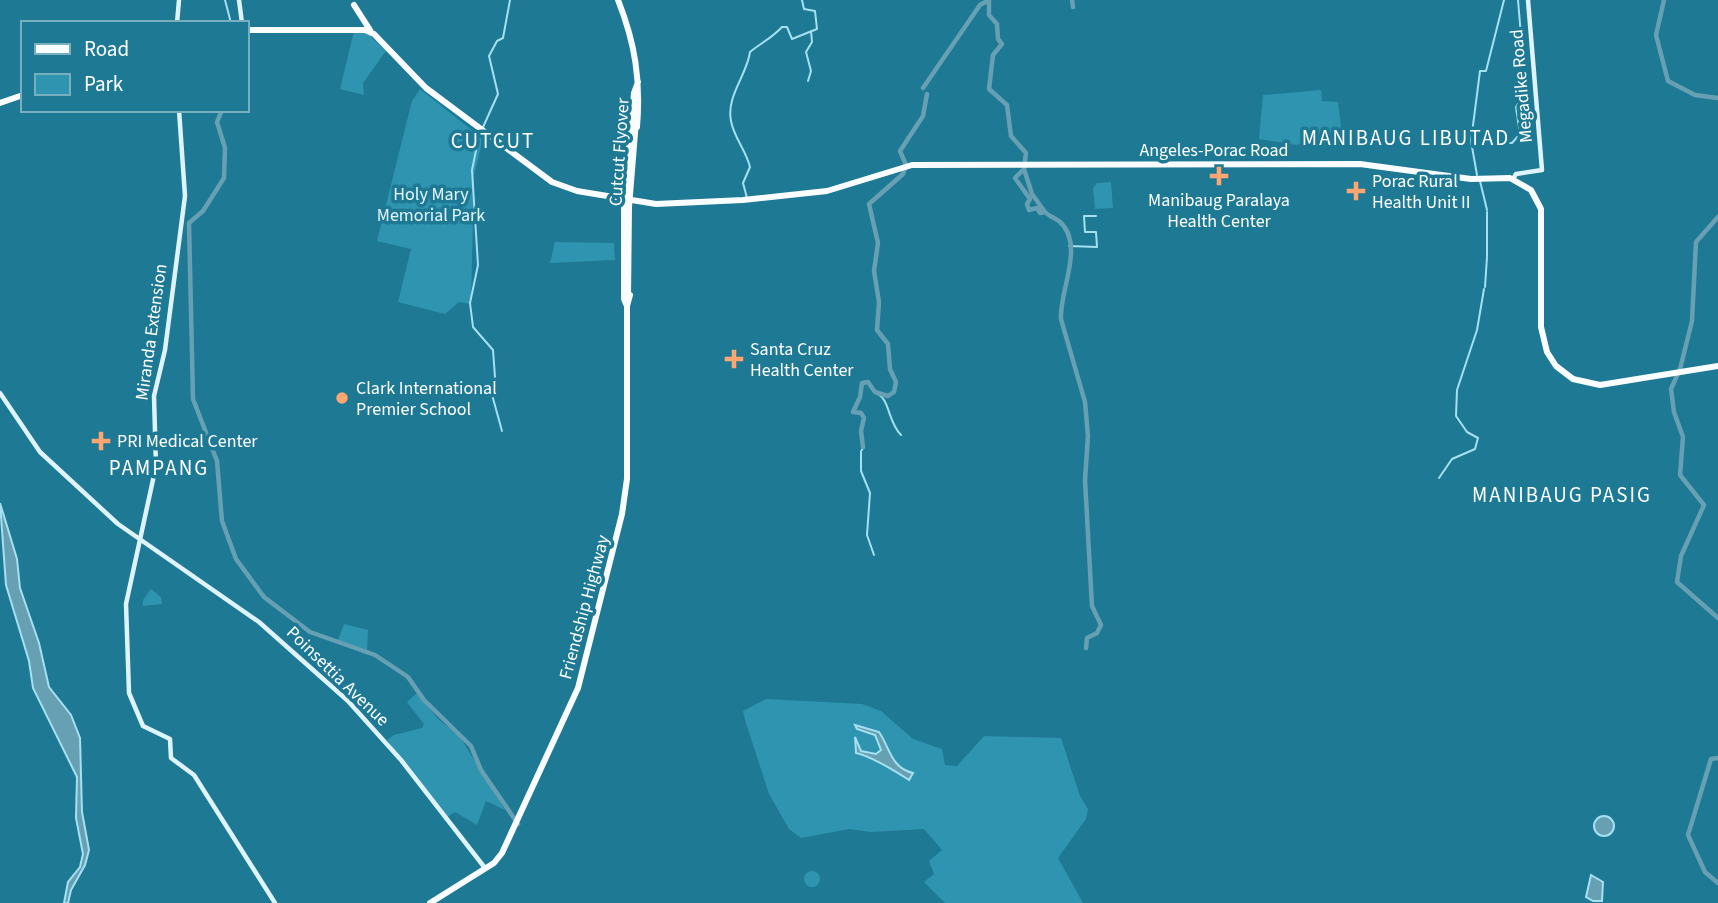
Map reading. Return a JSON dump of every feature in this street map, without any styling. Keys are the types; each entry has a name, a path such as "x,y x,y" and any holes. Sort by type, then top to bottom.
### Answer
{"main road":[{"path":"177,21 179,0"},
{"path":"239,0 242,21"},
{"name":"Friendship Highway","path":"430,903 485,868 502,853 578,688 622,514 627,479 627,306 630,299 627,216 634,86 638,82 634,43 618,0"},
{"name":"Megadike Road","path":"1513,179 1517,174 1542,170 1528,0"},
{"name":"Angeles-Porac Road","path":"354,5 374,34 412,76 552,182 577,191 628,199 672,205 821,192 845,188 907,166 1360,164 1471,179 1513,179"},
{"path":"248,30 350,29 374,34"},
{"name":"Cutcut Flyover","path":"627,306 626,207 638,82"},
{"path":"0,103 21,96"},
{"name":"Miranda Extension","path":"179,112 185,195 165,350 154,396 156,466 126,604 129,693 144,726 169,738 171,758 194,775 275,903"},
{"path":"1513,179 1531,190 1541,209 1541,327 1547,352 1563,372 1580,382 1600,385 1718,366"},
{"name":"Poinsettia Avenue","path":"0,393 40,452 138,539 220,593 306,661 373,726 485,868"}],"green space":[{"path":"354,31 365,31 386,51 363,83 364,95 340,89"},
{"name":"Holy Mary Memorial Park","path":"420,89 483,139 474,175 471,304 459,302 445,314 398,302 411,249 377,241 412,101"},
{"path":"1321,90 1322,101 1338,102 1343,142 1325,146 1303,142 1297,145 1259,139 1263,95"},
{"path":"1111,182 1113,208 1095,209 1093,188 1097,183"},
{"path":"555,242 614,243 615,260 550,263"},
{"path":"151,589 161,597 162,604 143,606 143,600"},
{"path":"344,624 368,630 367,651 338,640"},
{"path":"417,693 438,719 460,737 505,810 486,801 477,825 455,812 447,817 387,740 394,735 422,728 424,724 407,702"},
{"path":"766,699 862,704 881,711 913,739 942,749 945,765 957,766 984,736 1061,738 1080,796 1088,809 1086,819 1058,858 1083,903 945,903 924,882 934,874 929,861 942,850 924,829 871,832 849,829 801,838 789,829 769,794 745,720 743,711"},
{"path":"809,871 815,871 820,879 818,885 809,887 804,882 804,876"}],"shaded area":[{"path":"0,503 17,559 20,588 39,643 49,687 71,715 80,738 82,812 89,850 68,903 64,903 68,882 80,867 83,854 76,818 77,777 33,688 29,661 6,585"},
{"path":"855,725 879,732 895,762 913,773 909,780 876,760 856,753 855,737 861,751 876,754 881,750 875,735 857,729"},
{"path":"1604,816 1611,819 1614,826 1611,833 1604,836 1597,833 1594,826 1597,819"},
{"path":"1591,875 1603,882 1602,901 1593,901 1586,897"}],"waterway":[{"path":"225,0 230,21"},
{"path":"502,431 491,391 495,377 493,350 473,327 470,303 478,265 472,170 479,136 498,94 489,56 497,41 503,38 510,0"},
{"path":"747,198 743,183 750,167 731,121 731,103 750,52 782,27 787,27 792,39 817,29 815,11 804,9 802,0"},
{"path":"989,0 989,15 997,24 998,39 1002,44 993,55 989,89 1007,105 1011,136 1026,153 1024,169 1015,178 1030,199 1027,204 1029,210 1037,208 1040,213 1045,212 1059,221 1067,231 1070,242 1071,255 1061,319 1085,402 1088,436 1085,480 1092,606 1101,625 1097,633 1087,638 1086,648"},
{"path":"923,88 980,5 989,0"},
{"path":"1072,0 1073,7"},
{"path":"1477,175 1471,141 1480,71 1486,71 1504,0"},
{"path":"1473,142 1512,143 1520,134 1516,107 1523,96 1524,72 1518,0"},
{"path":"1664,0 1656,35 1668,81 1695,95 1718,98"},
{"path":"808,81 811,71 806,52 812,42 811,31"},
{"path":"863,447 861,431 864,418 861,413 853,412 860,397 862,383 868,382 875,392 888,396 894,392 896,382 890,369 888,344 877,330 879,302 874,271 878,243 869,204 903,174 906,165 900,151 923,116 927,94"},
{"path":"221,112 217,122 225,148 224,178 203,211 189,223 193,399 217,461 222,521 236,559 264,597 310,632 375,655 408,677 424,700 471,746 481,770 518,824"},
{"path":"1024,169 1032,194 1045,212"},
{"path":"1480,181 1487,210"},
{"path":"1487,212 1487,256"},
{"path":"1069,246 1097,247 1096,232 1085,232 1084,216 1096,216"},
{"path":"1718,217 1696,242 1692,321 1680,369 1671,389 1674,412 1683,437 1680,475 1704,505 1681,556 1677,582 1718,618"},
{"path":"1485,287 1487,257"},
{"path":"1439,478 1452,459 1475,449 1478,438 1467,432 1456,416 1457,390 1477,330 1484,289"},
{"path":"878,394 885,402 901,435"},
{"path":"861,451 861,471 870,493 867,535 874,555"},
{"path":"1718,758 1711,759 1688,835 1705,872 1718,883"}],"place":[{"name":"Manibaug Paralaya Health Center","path":"1219,176"},
{"name":"Porac Rural Health Unit II","path":"1356,191"},
{"name":"Santa Cruz Health Center","path":"734,359"},
{"name":"Clark International Premier School","path":"342,398"},
{"name":"PRI Medical Center","path":"101,441"}],"district":[{"name":"MANIBAUG LIBUTAD","path":"1406,138"},
{"name":"CUTCUT","path":"493,141"},
{"name":"PAMPANG","path":"159,468"},
{"name":"MANIBAUG PASIG","path":"1562,495"}]}
